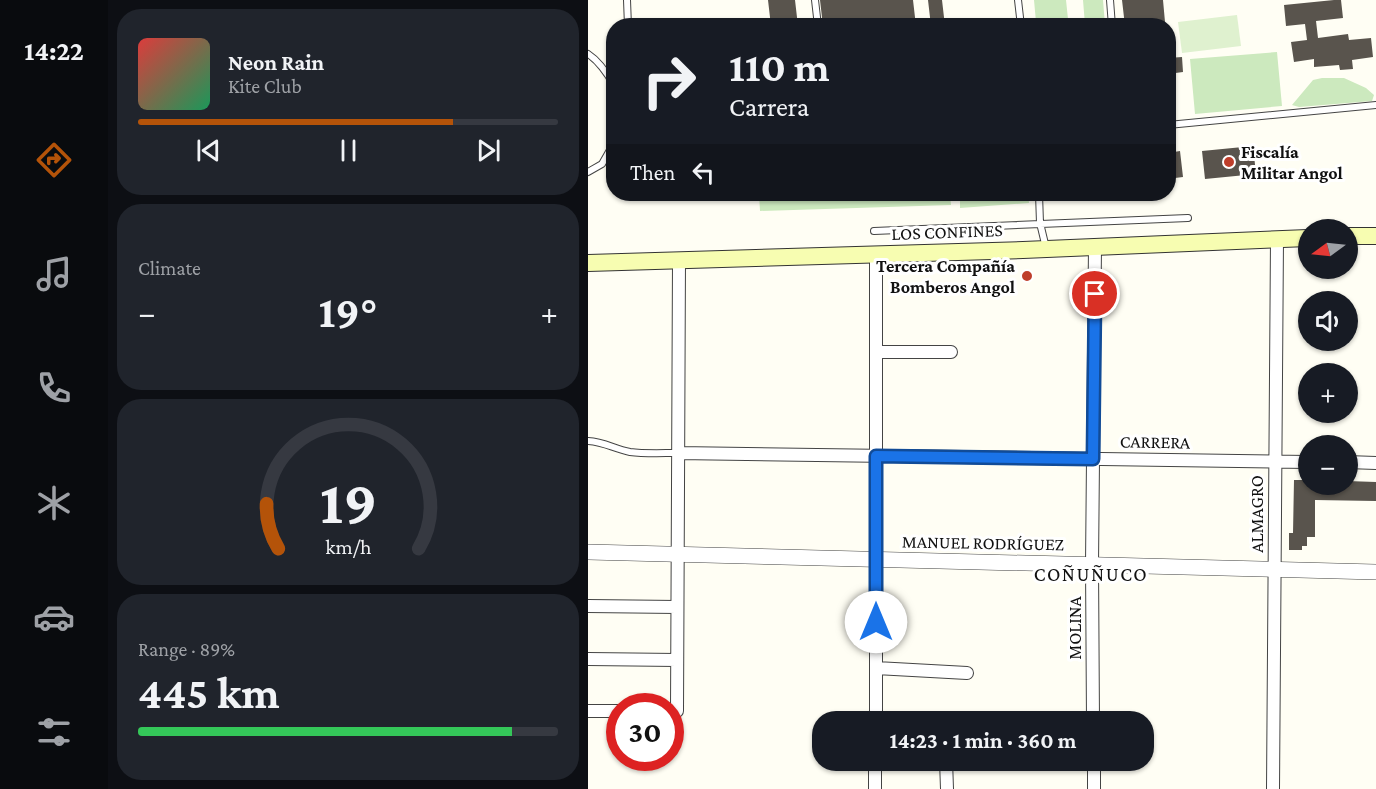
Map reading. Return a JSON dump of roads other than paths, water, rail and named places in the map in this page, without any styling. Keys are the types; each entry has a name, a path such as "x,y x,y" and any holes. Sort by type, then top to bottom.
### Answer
{"main road":[{"path":"1358,237 1376,236"},
{"name":"LOS CONFINES","path":"588,263 1298,238"}],"street":[{"name":"ALMAGRO","path":"1274,789 1277,238"},
{"name":"MOLINA","path":"1093,711 1095,246"},
{"path":"876,254 876,711"},
{"path":"675,693 679,260"},
{"path":"876,352 951,352"},
{"name":"CARRERA","path":"678,453 1298,462"},
{"path":"1358,462 1376,463"},
{"name":"MANUEL RODRÍGUEZ","path":"588,552 1376,572"},
{"path":"588,606 677,607"},
{"path":"588,659 677,660"},
{"path":"876,668 967,673"},
{"path":"588,711 606,711"},
{"path":"875,771 875,789"},
{"path":"946,771 947,789"},
{"path":"1094,771 1094,789"}],"lane":[{"path":"627,0 628,18"},
{"path":"815,0 817,18"},
{"path":"1018,0 1020,18"},
{"path":"1110,0 1111,18"},
{"path":"588,54 595,58 606,73"},
{"path":"1176,124 1376,105"},
{"path":"588,172 602,164 606,157"},
{"path":"1039,201 1040,223 1047,248"},
{"path":"874,231 1188,218"},
{"path":"588,441 600,442 629,452 678,453"}],"place":[{"name":"Fiscalía Militar Angol","path":"1229,162"},
{"name":"Tercera Compañía Bomberos Angol","path":"1027,276"}],"district":[{"name":"COÑUÑUCO","path":"1091,574"}]}
